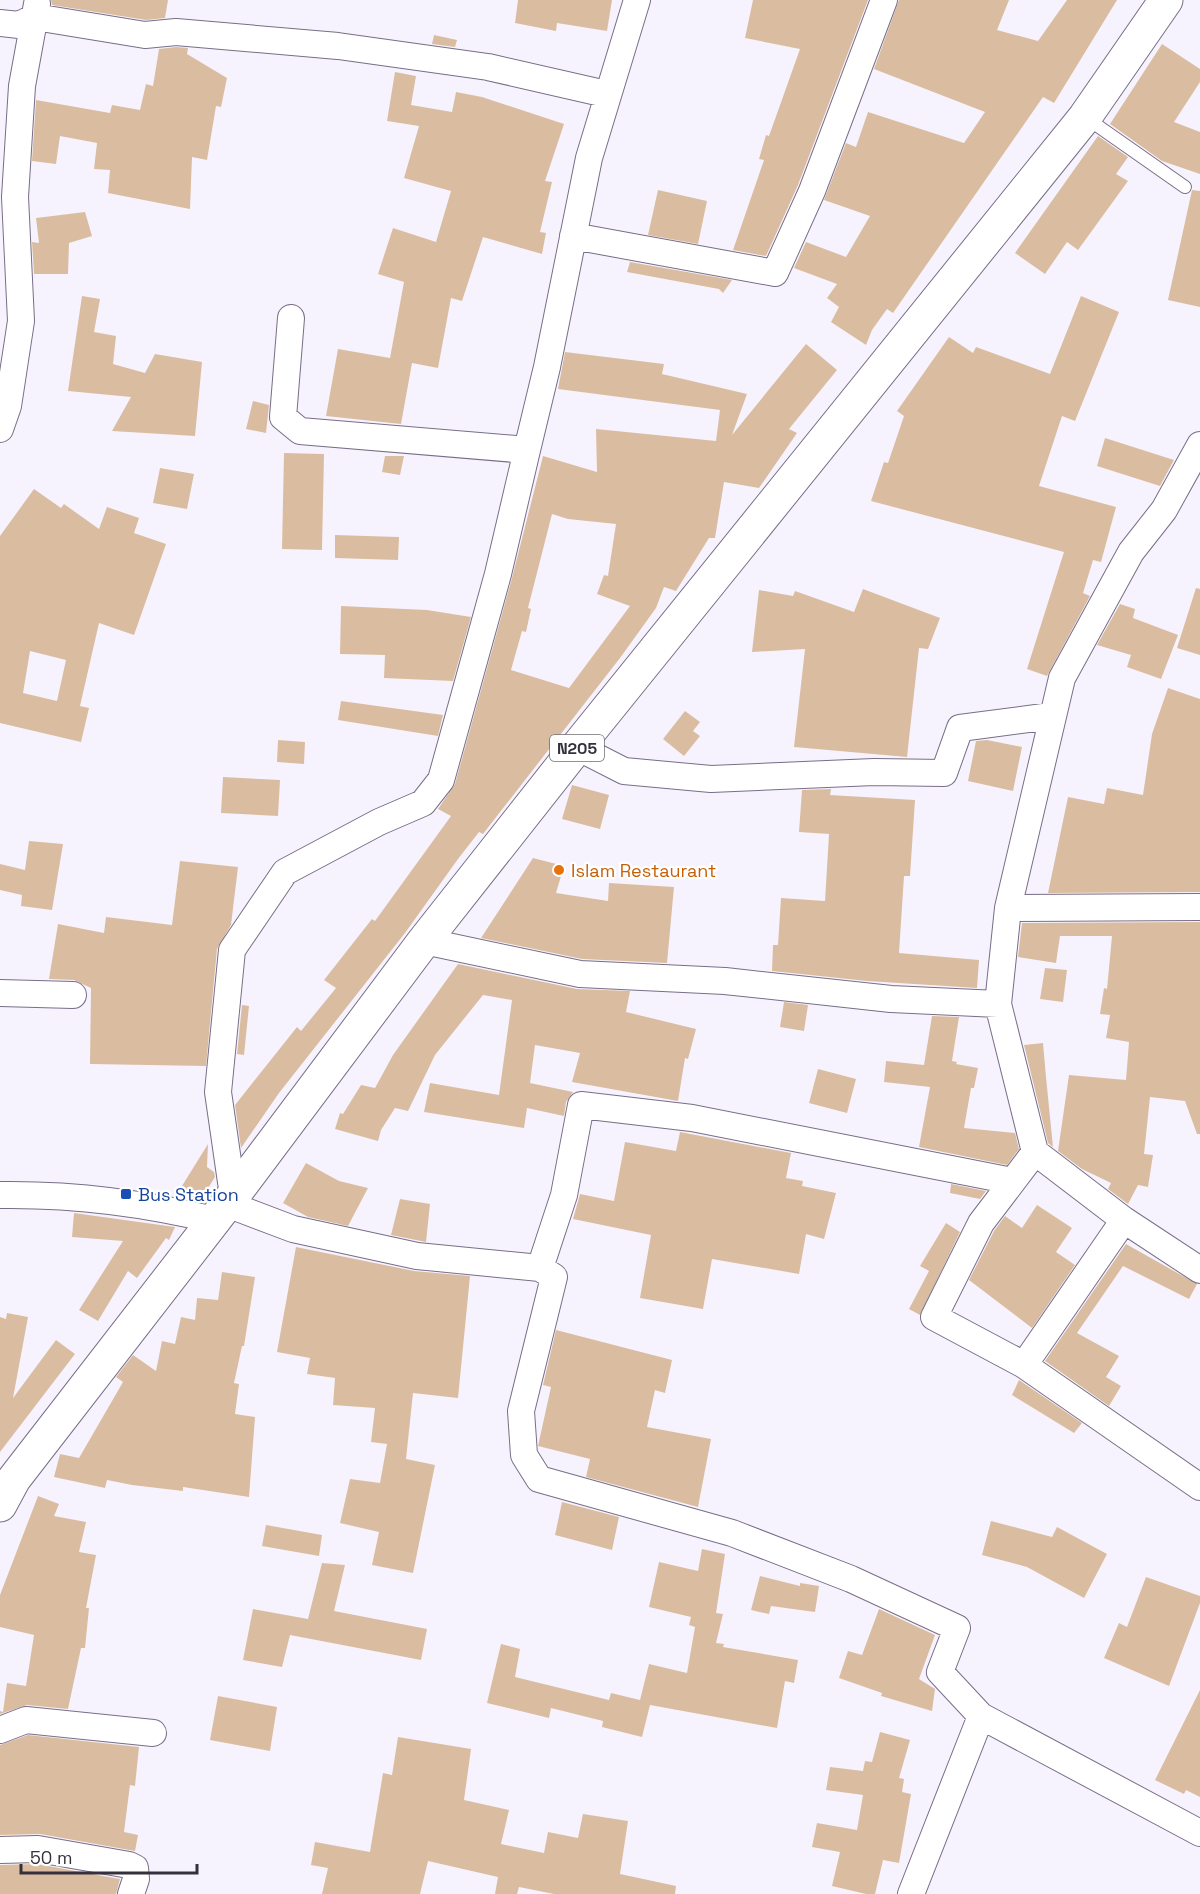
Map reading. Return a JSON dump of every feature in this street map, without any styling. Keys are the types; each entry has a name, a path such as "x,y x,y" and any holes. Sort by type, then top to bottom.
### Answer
{"highway":[{"name":"N205","path":"0,1505 21,1470 225,1207 424,941 577,747 1085,117 1166,0"}],"street":[{"path":"225,1207 218,1092 232,950 285,872 378,822 423,803 441,780 498,574 589,159 606,94 637,0"},
{"path":"573,236 775,273 812,191 884,0"},
{"path":"37,8 145,35 176,32 350,48 488,67 606,94"},
{"path":"0,23 19,25 37,8"},
{"path":"0,429 8,406 21,321 7,196 22,86 37,8"},
{"path":"291,318 283,417 300,431 527,450"},
{"path":"1200,446 1164,510 1131,552 1062,678 1051,716 1008,908 998,1004 1035,1152 1124,1220 1200,1270"},
{"path":"577,747 624,771 711,779 944,772 960,728 1051,716"},
{"path":"1008,908 1200,907"},
{"path":"424,941 580,974 724,981 891,999 998,1004"},
{"path":"0,993 73,995"},
{"path":"540,1268 564,1196 581,1105 692,1118 1012,1181"},
{"path":"1035,1152 981,1223 934,1317 1024,1365 1200,1487"},
{"path":"0,1195 35,1195 145,1204 225,1207 293,1229 417,1256 540,1268 554,1277 521,1411 524,1455 539,1479 732,1533 851,1579 957,1628 940,1672 981,1716 1200,1833"},
{"path":"1024,1365 1124,1220"},
{"path":"911,1894 981,1716"},
{"path":"0,1730 26,1720 153,1732"},
{"path":"0,1850 38,1849 129,1865 135,1868 136,1879 131,1894"}],"lane":[{"path":"1085,117 1185,187"}],"building":[{"path":"51,0 168,0 165,18 146,20 52,5"},
{"path":"518,0 612,0 607,31 557,23 556,31 515,23"},
{"path":"753,0 868,0 798,185 766,256 733,250 764,160 759,159 766,135 769,136 800,49 745,38"},
{"path":"899,0 1009,0 997,30 1038,41 1067,0 1117,0 1054,103 1043,97 893,313 887,309 872,330 866,345 831,322 839,307 827,298 837,284 794,268 806,242 846,257 870,216 824,200 846,143 856,147 868,112 964,143 985,112 874,69"},
{"path":"434,35 457,40 455,47 432,44"},
{"path":"1162,44 1200,69 1200,82 1174,122 1200,132 1200,174 1162,161 1110,124"},
{"path":"188,48 187,54 227,78 221,107 216,106 207,160 192,157 190,209 108,193 110,170 94,169 97,143 60,136 56,164 32,161 36,100 110,113 112,105 140,110 146,84 153,86 159,49"},
{"path":"395,72 416,76 411,105 452,112 456,92 482,97 564,124 545,181 552,182 540,232 546,233 542,254 483,237 462,301 451,298 438,368 412,363 401,424 326,416 338,349 390,358 404,282 378,274 393,228 436,242 451,191 404,178 419,126 387,121"},
{"path":"1098,136 1128,157 1116,174 1128,181 1078,250 1067,242 1045,274 1015,253"},
{"path":"658,190 707,201 698,244 648,235"},
{"path":"1192,190 1200,191 1200,307 1168,300"},
{"path":"85,212 92,236 69,243 68,274 34,274 32,242 39,243 36,218"},
{"path":"630,262 732,280 723,293 719,289 627,272"},
{"path":"82,296 100,299 94,332 116,336 113,364 145,373 155,354 202,362 195,436 112,431 131,397 68,391"},
{"path":"1081,296 1119,312 1075,421 1062,416 1039,486 1116,507 1101,562 1093,560 1083,593 1090,596 1047,676 1027,669 1064,552 871,501 884,462 888,463 904,416 897,411 949,337 973,353 976,347 1050,374"},
{"path":"806,344 837,370 789,429 797,433 759,488 724,482 715,538 709,538 676,591 664,587 656,608 620,658 483,834 479,832 458,859 405,933 279,1093 241,1148 235,1105 297,1027 301,1031 336,988 324,980 372,919 375,921 451,816 438,809 455,784 543,456 597,472 596,429 716,441 720,410 558,389 565,352 664,364 662,374 747,394 732,435","holes":["552,514 568,519 616,524 608,576 604,575 597,594 630,606 569,688 511,670 522,631 526,632 531,609 528,608"]},
{"path":"253,401 269,405 266,433 246,429"},
{"path":"1105,438 1174,460 1160,486 1097,466"},
{"path":"284,453 324,454 322,550 282,549"},
{"path":"385,456 404,456 400,475 382,472"},
{"path":"160,468 194,474 187,509 153,503"},
{"path":"34,489 61,508 64,504 99,529 107,507 139,518 134,533 166,544 134,635 99,623 80,706 89,708 81,742 0,723 0,536","holes":["30,651 66,660 57,701 23,693"]},
{"path":"335,535 399,537 398,560 335,558"},
{"path":"1196,588 1200,589 1200,655 1177,648"},
{"path":"863,589 940,618 928,649 919,648 907,757 794,747 805,649 752,652 759,590 793,596 795,591 854,612"},
{"path":"1120,604 1135,609 1133,618 1178,635 1161,679 1127,667 1131,655 1097,645"},
{"path":"341,606 427,610 471,617 453,681 384,678 385,655 340,654"},
{"path":"1168,688 1200,699 1200,892 1048,893 1068,797 1104,804 1107,788 1143,795 1152,734"},
{"path":"341,701 443,715 438,736 338,720"},
{"path":"685,711 700,722 693,731 700,736 684,756 663,739"},
{"path":"278,740 305,742 304,764 277,762"},
{"path":"987,740 1022,747 1013,791 968,781 976,741"},
{"path":"223,777 280,780 278,816 221,813"},
{"path":"572,785 609,795 600,829 562,819"},
{"path":"831,789 830,795 915,800 910,876 904,876 899,953 979,960 977,988 867,981 772,971 773,945 778,945 781,898 825,901 829,834 799,832 802,790"},
{"path":"29,841 63,844 52,910 21,906 22,895 0,890 0,864 25,870"},
{"path":"533,858 564,866 556,893 608,901 609,883 674,887 667,963 582,959 481,938"},
{"path":"180,861 238,867 231,925 217,949 206,1066 90,1064 91,988 74,980 49,979 58,924 104,933 106,917 172,925"},
{"path":"1200,922 1200,1134 1197,1134 1185,1101 1150,1097 1144,1154 1153,1155 1148,1187 1138,1185 1128,1204 1108,1189 1111,1183 1082,1169 1058,1151 1069,1075 1126,1080 1129,1042 1106,1038 1110,1015 1100,1014 1104,988 1107,989 1112,936 1060,936 1056,963 1018,957 1022,923"},
{"path":"458,964 577,989 630,991 626,1012 696,1029 688,1059 685,1058 678,1101 572,1082 580,1053 535,1045 530,1083 573,1092 566,1102 564,1116 527,1108 524,1128 424,1112 430,1083 499,1095 512,1000 483,995 435,1055 408,1111 395,1108 381,1130 378,1141 335,1129 340,1113 343,1114 361,1085 375,1088 393,1055"},
{"path":"1045,968 1067,970 1063,1002 1040,999"},
{"path":"784,1002 808,1005 804,1031 780,1027"},
{"path":"242,1005 249,1006 244,1055 237,1054"},
{"path":"932,1016 959,1017 952,1061 957,1062 956,1064 978,1068 974,1088 971,1088 964,1128 1015,1133 1019,1149 1007,1165 919,1147 930,1087 884,1082 886,1061 924,1065"},
{"path":"1043,1043 1053,1147 1048,1143 1024,1045"},
{"path":"818,1069 856,1079 847,1113 809,1103"},
{"path":"680,1132 791,1153 786,1178 803,1181 802,1186 836,1193 824,1239 806,1234 799,1274 712,1259 703,1309 640,1298 651,1235 573,1219 580,1194 614,1201 625,1142 676,1151"},
{"path":"208,1144 207,1167 214,1172 215,1177 200,1201 183,1198 177,1194"},
{"path":"306,1163 339,1181 368,1188 348,1226 308,1217 283,1203"},
{"path":"951,1184 986,1191 980,1199 950,1193"},
{"path":"400,1199 430,1204 426,1242 391,1235"},
{"path":"1037,1205 1072,1228 1056,1252 1075,1265 1032,1328 969,1280 994,1231 1005,1216 1022,1228"},
{"path":"74,1213 175,1227 169,1240 166,1238 137,1278 128,1271 98,1321 79,1310 123,1241 72,1237"},
{"path":"946,1223 960,1232 920,1315 909,1309 929,1271 920,1266"},
{"path":"1126,1244 1197,1284 1189,1299 1123,1266 1077,1333 1119,1356 1106,1377 1121,1386 1109,1406 1045,1361"},
{"path":"296,1247 414,1271 470,1276 458,1398 413,1393 406,1459 435,1465 413,1573 372,1565 379,1532 340,1523 350,1479 380,1483 387,1444 371,1442 375,1408 333,1405 335,1378 307,1374 310,1358 277,1352"},
{"path":"222,1272 255,1277 244,1346 242,1346 234,1383 239,1384 235,1414 255,1417 249,1497 183,1487 183,1491 107,1480 105,1488 54,1477 60,1454 79,1458 123,1382 116,1377 133,1355 156,1371 162,1341 175,1344 181,1317 195,1320 197,1298 218,1300"},
{"path":"7,1313 28,1317 13,1398 56,1340 75,1354 0,1452 0,1317 6,1319"},
{"path":"556,1330 672,1360 665,1393 655,1390 647,1427 711,1439 698,1507 586,1477 590,1459 538,1446 551,1387 543,1385"},
{"path":"1019,1380 1082,1423 1074,1433 1012,1395"},
{"path":"38,1496 59,1504 54,1516 86,1522 79,1552 96,1555 86,1608 89,1608 85,1648 81,1648 68,1709 27,1705 0,1714 0,1711 3,1712 7,1683 26,1686 34,1635 0,1627 0,1595"},
{"path":"562,1502 619,1517 612,1550 555,1535"},
{"path":"991,1521 1052,1537 1057,1527 1107,1554 1084,1598 1027,1567 982,1555"},
{"path":"266,1525 322,1535 319,1556 262,1546"},
{"path":"702,1549 725,1554 716,1613 723,1614 716,1643 724,1644 723,1647 798,1660 794,1683 785,1681 777,1728 650,1705 642,1737 602,1727 603,1721 551,1708 549,1718 487,1703 501,1644 520,1649 515,1677 609,1700 611,1693 640,1700 649,1664 687,1673 695,1627 689,1625 691,1617 649,1607 659,1562 698,1571"},
{"path":"322,1563 345,1565 334,1611 427,1629 421,1660 290,1635 282,1667 243,1660 253,1609 308,1619"},
{"path":"760,1576 800,1586 800,1583 819,1586 815,1612 771,1606 769,1614 751,1610"},
{"path":"1146,1577 1200,1596 1200,1603 1169,1686 1104,1658 1119,1623 1127,1627"},
{"path":"879,1609 935,1635 919,1679 935,1689 932,1711 881,1696 882,1693 839,1678 848,1651 862,1655"},
{"path":"1200,1690 1200,1797 1186,1790 1184,1794 1155,1780"},
{"path":"218,1696 277,1707 270,1751 210,1740"},
{"path":"880,1732 910,1740 899,1778 904,1779 902,1792 911,1794 899,1863 883,1860 875,1894 866,1894 832,1886 840,1852 812,1847 817,1823 857,1830 863,1795 826,1790 830,1767 863,1771 865,1761 872,1762"},
{"path":"28,1735 139,1747 135,1786 130,1785 124,1832 138,1835 135,1851 40,1834 0,1835 0,1745"},
{"path":"398,1737 471,1749 464,1800 509,1810 501,1844 544,1853 548,1832 578,1838 583,1814 628,1821 620,1874 676,1886 675,1894 554,1894 519,1887 517,1894 495,1894 498,1877 428,1861 420,1894 322,1894 328,1868 311,1865 315,1842 370,1852 383,1773 392,1775"},
{"path":"37,1864 120,1879 116,1894 0,1894 0,1865"}],"place":[{"name":"Islam Restaurant","path":"559,870"},
{"name":"Bus Station","path":"126,1194"}]}
